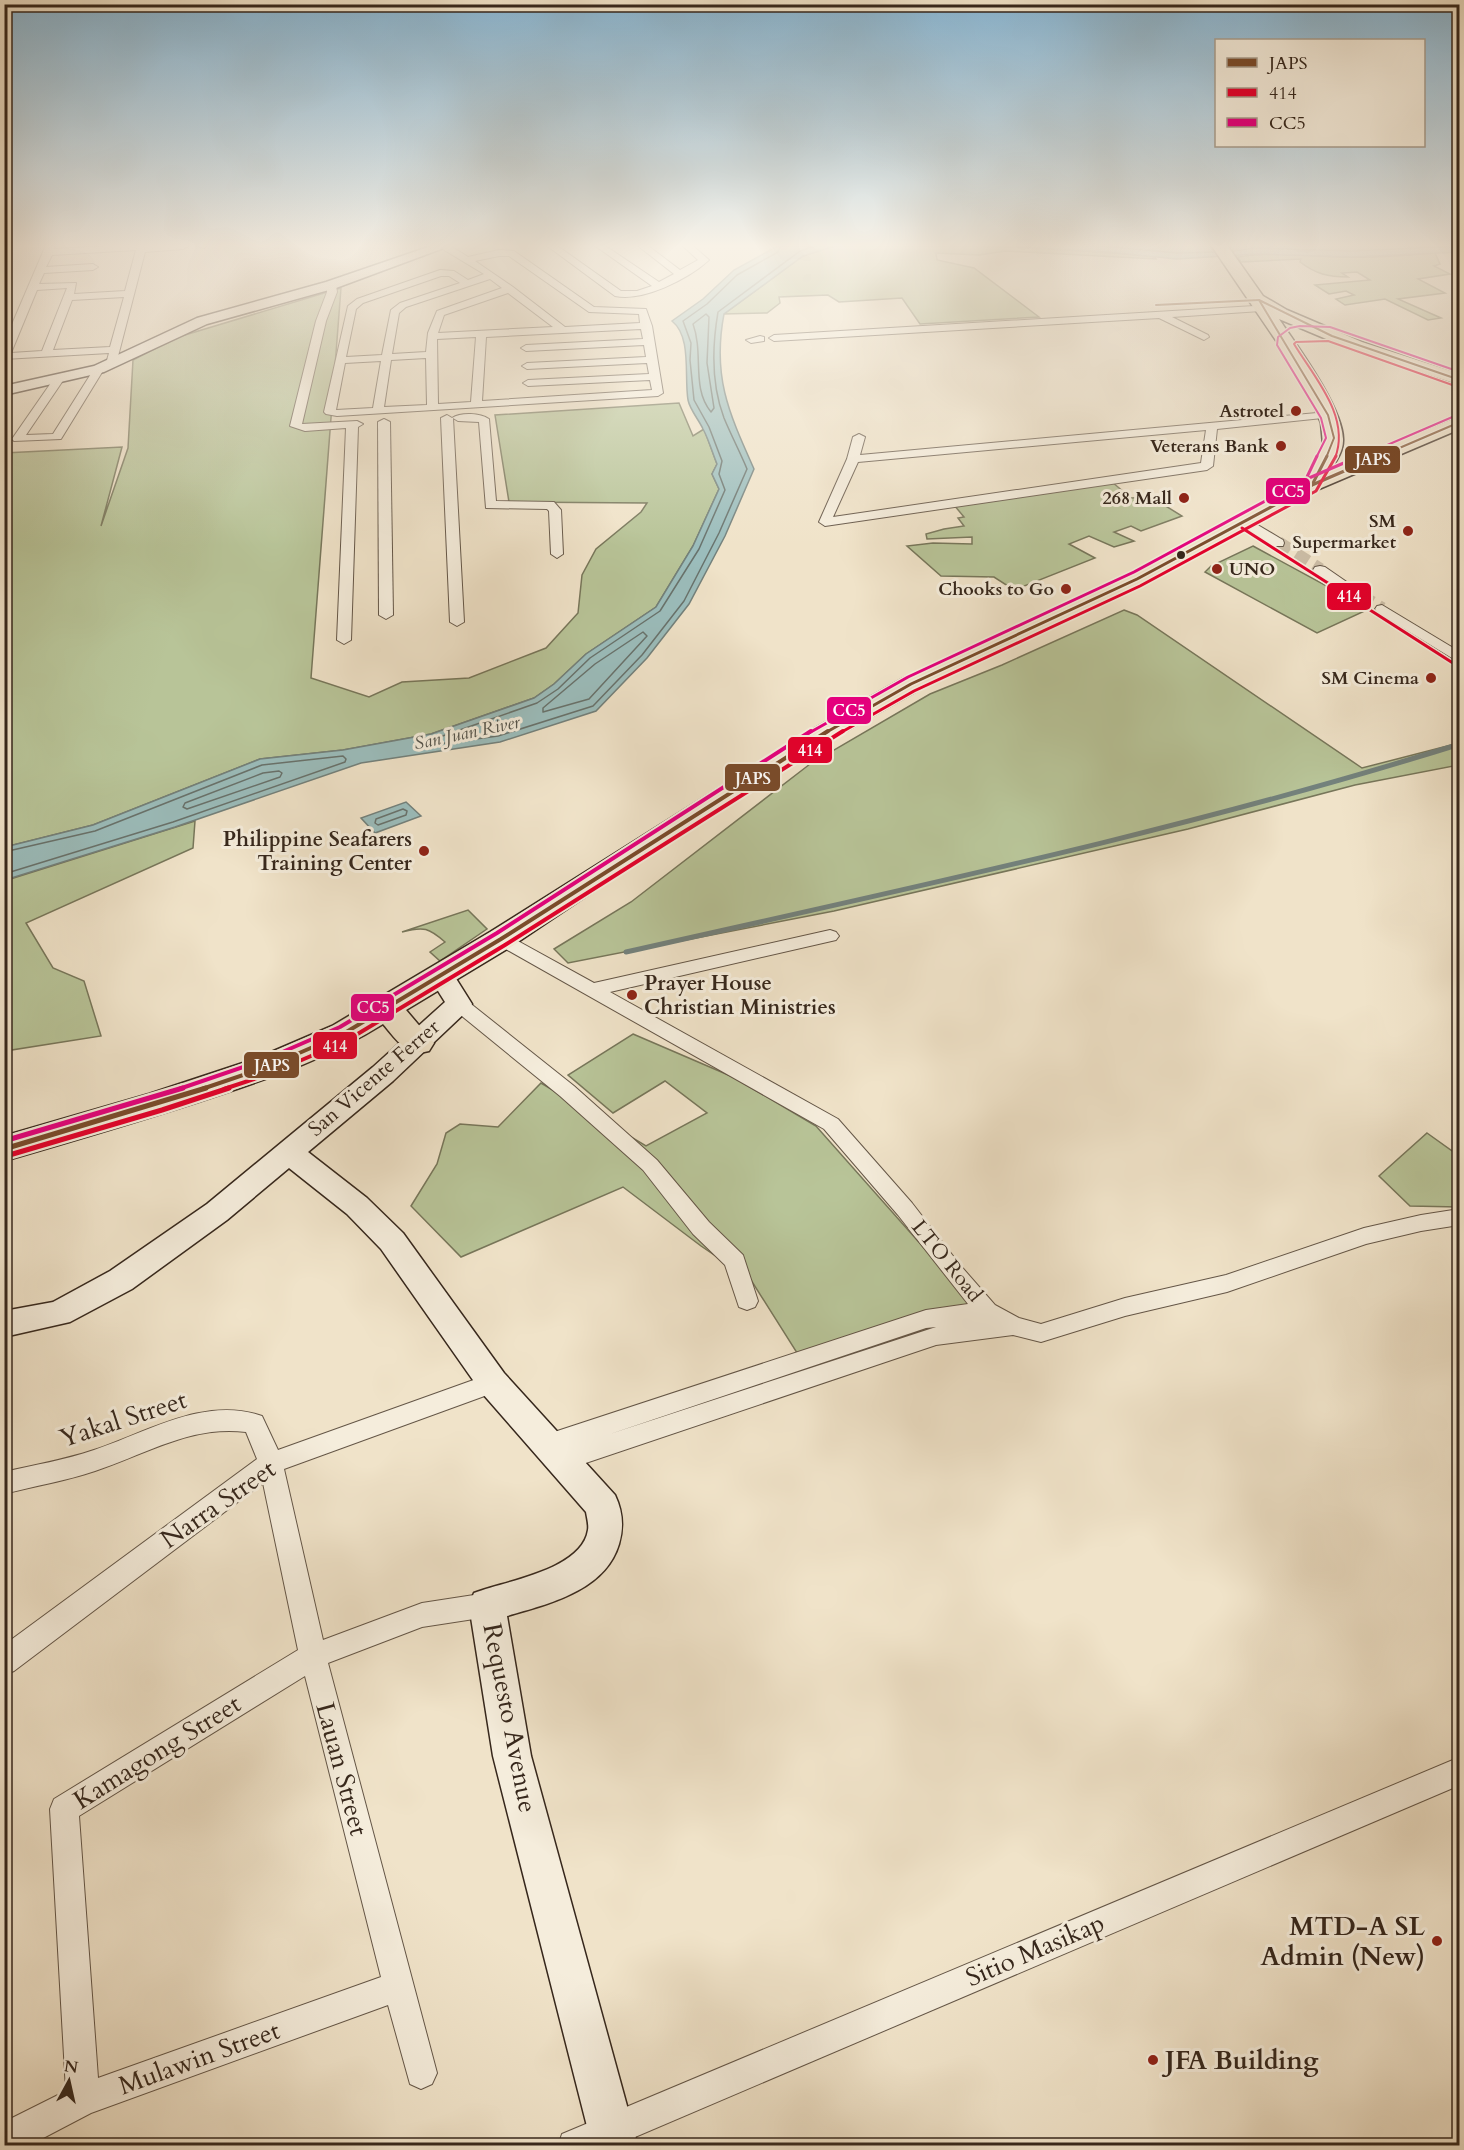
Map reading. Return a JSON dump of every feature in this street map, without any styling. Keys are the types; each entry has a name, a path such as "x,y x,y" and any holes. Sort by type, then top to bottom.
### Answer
{"highway":[{"path":"1286,345 1328,415 1332,445 1312,485"},
{"path":"1361,345 1460,380"},
{"path":"4,1149 160,1103 267,1067 343,1034 501,939 770,766 911,684 1088,603 1246,522 1312,485 1460,422"},
{"path":"1332,445 1349,456 1375,460"},
{"path":"386,1008 418,1043"}],"main road":[{"path":"4,391 105,367 148,345"},
{"path":"441,975 459,1004"},
{"name":"San Vicente Ferrer","path":"4,1323 59,1313 121,1280 217,1212 418,1043 459,1004"},
{"name":"Requesto Avenue","path":"289,1152 357,1206 392,1241 493,1383 603,1506 607,1521 605,1536 599,1551 581,1569 560,1583 487,1605 512,1756 552,1900 599,2140"}],"street":[{"path":"46,354 49,345"},
{"path":"59,379 18,439 57,437 105,367 115,345"},
{"path":"315,345 296,426 305,428 352,425 381,417 433,408 657,394 650,345"},
{"path":"343,345 330,412 381,417 480,418 485,421 490,505 550,505 555,510 557,555"},
{"path":"386,615 381,417 387,345"},
{"path":"433,345 433,408"},
{"path":"476,406 480,345"},
{"path":"529,402 526,348 581,345"},
{"path":"4,356 114,350"},
{"path":"341,360 432,355"},
{"path":"527,366 653,360"},
{"path":"528,383 656,377"},
{"path":"853,459 1328,415"},
{"path":"447,418 457,622"},
{"path":"344,640 352,425"},
{"path":"858,437 853,459 825,522 1207,466 1212,427"},
{"path":"1246,522 1278,543"},
{"path":"1320,570 1360,596"},
{"path":"1382,609 1460,659"},
{"path":"591,990 830,936"},
{"name":"LTO Road","path":"501,939 831,1124 905,1209 952,1271 987,1311 1013,1326 1041,1333 1125,1307 1227,1283 1364,1236 1421,1223 1453,1218 1460,1220"},
{"path":"459,1004 567,1091 650,1165 701,1228 735,1262 747,1301"},
{"path":"555,1452 926,1319 987,1311"},
{"path":"555,1452 936,1336 1013,1326"},
{"name":"Narra Street","path":"4,1662 271,1463 493,1383"},
{"name":"Yakal Street","path":"4,1483 93,1461 194,1423 224,1419 254,1423 271,1463"},
{"name":"Lauan Street","path":"271,1463 313,1656 421,2073"},
{"name":"Kamagong Street","path":"83,2100 64,1809 313,1656 422,1615 487,1605"},
{"name":"Sitio Masikap","path":"599,2140 1460,1771"},
{"name":"Mulawin Street","path":"4,2140 83,2100 398,1986"}],"green space":[{"path":"161,345 337,345 311,678 369,697 402,682 469,678 546,648 578,613 582,575 596,549 641,512 647,503 509,502 495,415 679,403 693,436 704,429 717,464 712,474 719,489 693,546 656,607 586,654 554,684 534,698 431,734 343,750 260,759 93,825 5,847 4,453 122,447 101,526 128,448 133,360"},
{"path":"1112,482 1131,498 1151,497 1182,516 1141,531 1131,526 1114,532 1134,541 1114,547 1089,536 1069,544 1095,558 1014,590 994,577 941,576 907,546 933,543 972,544 972,537 927,539 926,534 964,526 958,518 964,517 954,505"},
{"path":"1253,546 1369,609 1317,633 1205,572 1211,566"},
{"path":"1124,610 1137,615 1362,768 1459,743 1459,765 1355,785 1188,829 834,911 568,963 554,949 631,902 810,764 930,694 1002,665"},
{"path":"195,821 193,848 26,923 53,968 84,981 101,1036 5,1051 4,881"},
{"path":"468,910 487,929 440,961 430,952 445,942 439,937 430,931 421,929 402,932"},
{"path":"633,1034 733,1077 816,1126 994,1327 957,1332 804,1364 751,1280 701,1246 623,1187 461,1257 411,1206 437,1164 446,1133 460,1124 498,1127 541,1083 646,1146 707,1113 665,1081 613,1113 568,1075"},
{"path":"1427,1133 1459,1156 1459,1207 1410,1206 1379,1176"}],"water":[{"name":"San Juan River","path":"721,345 725,394 730,412 754,469 725,536 689,604 647,658 596,711 500,742 361,763 175,827 5,880 5,847 93,825 260,759 343,750 431,734 534,698 554,684 586,654 656,607 693,546 719,489 712,474 717,464 705,433 688,400 685,347"},
{"path":"406,802 421,816 375,833 361,818"}],"waterway":[{"path":"626,952 1150,831 1254,804 1460,744"}],"tunnel":[{"path":"1278,543 1320,570"},
{"path":"1360,596 1382,609"}],"transit line":[{"name":"CC5","path":"4,1141 158,1096 264,1060 340,1027 497,933 808,733 908,677 1134,572 1306,479 1326,438 1321,418 1277,345"},
{"name":"JAPS","path":"4,1149 160,1103 267,1067 343,1034 501,939 812,740 911,684 1137,579 1312,485 1329,453 1334,438 1328,415 1286,345"},
{"name":"414","path":"6,1156 162,1110 269,1074 346,1041 505,945 816,746 914,691 1140,586 1316,491 1336,456 1341,437 1335,412 1295,345"},
{"name":"414","path":"1340,345 1458,387"},
{"name":"JAPS","path":"1357,345 1460,380"},
{"name":"CC5","path":"1383,345 1460,372"},
{"name":"CC5","path":"1283,494 1309,478 1457,415"},
{"name":"JAPS","path":"1287,500 1312,485 1460,422"},
{"name":"414","path":"1242,528 1456,665"}],"place":[{"name":"Astrotel","path":"1296,411"},
{"name":"Veterans Bank","path":"1281,446"},
{"name":"268 Mall","path":"1184,498"},
{"name":"SM Supermarket","path":"1408,531"},
{"name":"UNO","path":"1217,569"},
{"name":"Chooks to Go","path":"1066,589"},
{"name":"SM Cinema","path":"1431,678"},
{"name":"Philippine Seafarers Training Center","path":"424,851"},
{"name":"Prayer House Christian Ministries","path":"632,995"},
{"name":"MTD-A SL Admin (New)","path":"1437,1941"},
{"name":"JFA Building","path":"1153,2060"}]}
